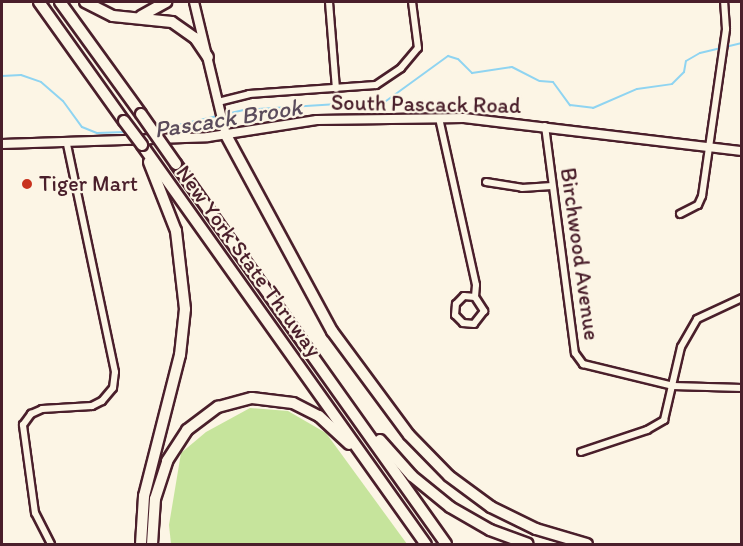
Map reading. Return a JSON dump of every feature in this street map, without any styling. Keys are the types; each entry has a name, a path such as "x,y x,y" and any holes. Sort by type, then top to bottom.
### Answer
{"highway":[{"name":"New York State Thruway","path":"39,2 142,145 158,175 426,544"},
{"name":"New York State Thruway","path":"60,2 446,544"},
{"path":"85,2 102,12 123,18 176,24 195,38 208,57"},
{"path":"123,18 146,14 166,2"},
{"path":"225,135 332,331 401,426 445,472 490,507 536,529 587,544"},
{"path":"141,544 144,496 178,366 184,320 180,252 158,175"},
{"path":"152,544 155,499 171,452 194,423 226,404 262,398 302,406 326,422 370,465"},
{"path":"343,400 405,469 439,500 490,530 528,544"}],"street":[{"path":"194,2 225,135"},
{"path":"329,2 336,89"},
{"path":"219,105 249,94 376,85 416,52 420,40 412,2"},
{"path":"680,214 698,205 702,196 724,43 724,2"},
{"path":"439,118 476,285 475,297 483,305 482,316 474,324 463,323 455,315 456,304 464,296 475,297"},
{"name":"South Pascack Road","path":"2,144 67,144 225,135 307,121 439,118 545,125 741,151"},
{"name":"Birchwood Avenue","path":"545,125 575,353 583,364 673,386 741,388"},
{"path":"51,544 34,513 23,426 31,414 42,409 92,406 102,401 113,388 115,372 67,144"},
{"path":"486,182 522,188 552,186"},
{"path":"581,452 656,426 664,420 681,347 697,319 741,298"}],"green space":[{"path":"250,408 288,411 326,433 407,544 171,544 169,525 181,453 206,432"}],"waterway":[{"name":"Pascack Brook","path":"156,130 244,110 386,101 448,56 458,59 472,73 512,67 540,81 553,82 570,105 593,108 637,89 672,84 684,72 686,61 700,53 742,43"},
{"name":"Pascack Brook","path":"2,76 21,75 41,82 63,101 82,127 97,133 126,132"}],"place":[{"name":"Tiger Mart","path":"27,184"}]}
